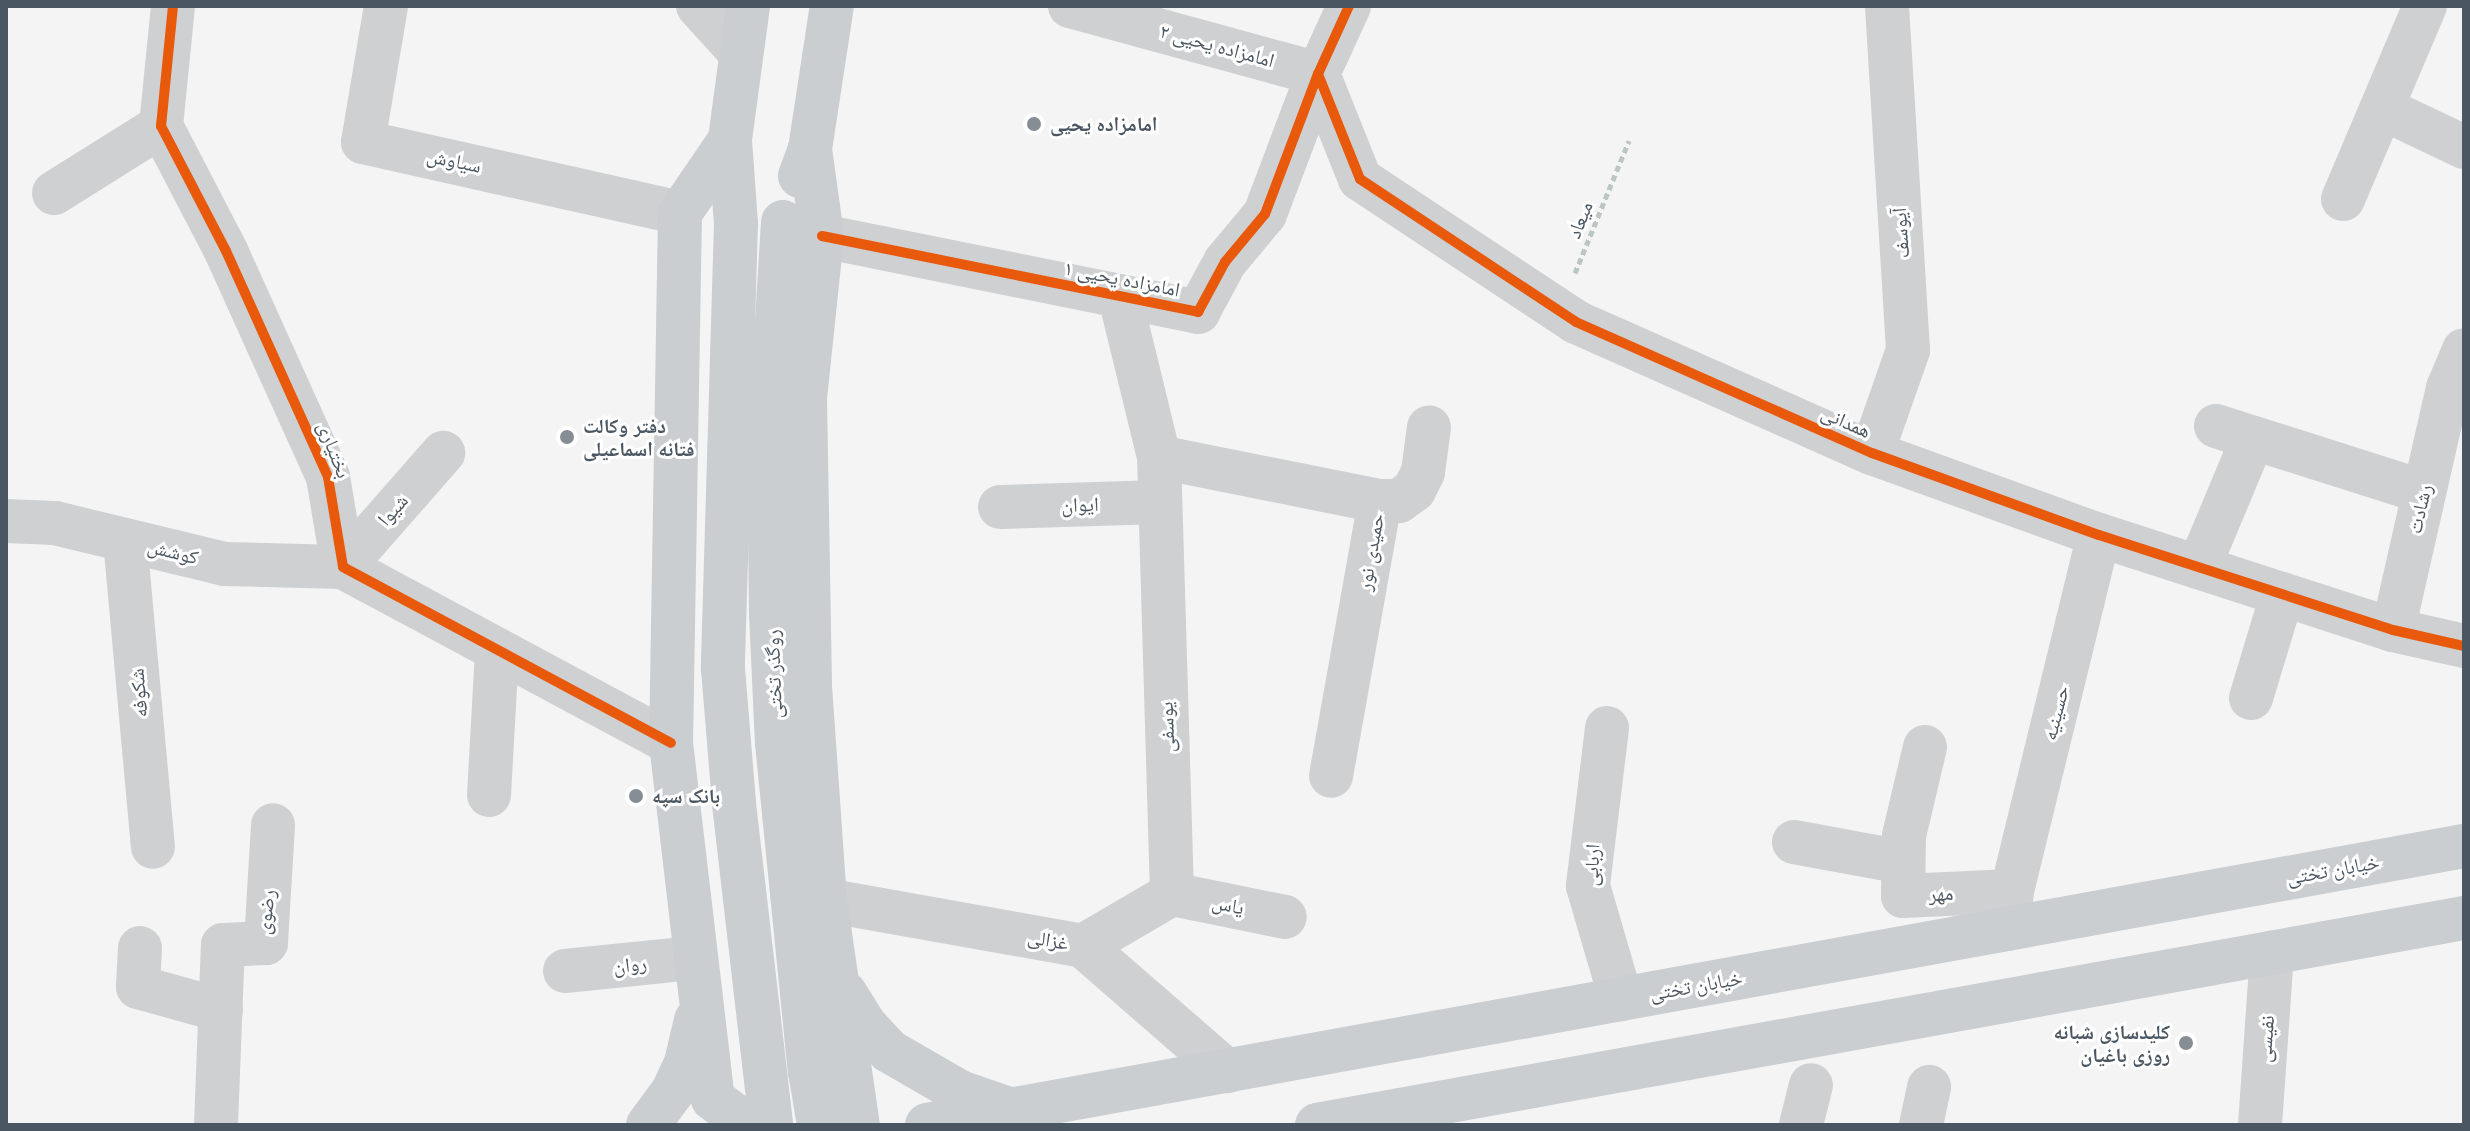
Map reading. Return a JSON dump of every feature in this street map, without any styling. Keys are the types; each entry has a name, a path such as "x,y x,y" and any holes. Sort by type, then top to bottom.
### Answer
{"main road":[{"path":"748,6 739,51 730,140 736,223 723,669 734,804 771,1125"},
{"path":"832,6 810,149 803,229 810,686 825,900 858,1125"},
{"path":"730,140 680,213 671,743 696,976 713,1099 737,1117 758,1125"},
{"name":"روگذر تختی","path":"803,229 769,450 778,757 810,1071 819,1125"},
{"name":"خیابان تختی","path":"927,1125 1621,999 2010,910 2464,846"},
{"path":"1338,1123 2464,918"},
{"path":"648,1125 673,1091 686,1063 695,1031 696,976"},
{"path":"839,984 864,1024 889,1051 960,1092 1011,1110"},
{"path":"782,1125 818,1112 837,1096 852,1073"}],"street":[{"path":"54,193 161,126 173,6"},
{"name":"سیاوش","path":"386,6 363,142 680,213"},
{"path":"698,6 739,51"},
{"name":"امامزاده یحیی ۲","path":"1070,6 1318,74"},
{"path":"1318,74 1349,6"},
{"name":"آیوسف","path":"1872,453 1908,350 1887,6"},
{"path":"2343,199 2425,6"},
{"name":"امامزاده یحیی ۱","path":"803,229 1198,312 1225,262 1265,214 1318,74"},
{"name":"همدانی","path":"1318,74 1360,179 1576,322 1872,453 2099,535 2282,595 2393,630 2464,646"},
{"path":"2382,108 2464,147"},
{"name":"بختیاری","path":"161,126 226,251 328,477 343,567"},
{"name":"یوسفی","path":"1120,297 1159,457 1172,894"},
{"name":"رشادت","path":"2393,630 2424,492 2459,376"},
{"path":"1380,501 1399,501 1414,490 1423,472 1429,427"},
{"path":"2199,567 2235,432 2424,492"},
{"name":"شیوا","path":"343,567 443,453"},
{"name":"حمیدی نور","path":"1159,457 1380,501 1331,776"},
{"name":"ایوان","path":"1000,507 1160,502"},
{"name":"کوشش","path":"6,521 55,523 224,564 343,567"},
{"name":"حسینیه","path":"2010,910 2099,535"},
{"name":"شکوفه","path":"125,540 153,847"},
{"path":"343,567 671,743"},
{"path":"2251,698 2282,595"},
{"path":"489,795 497,650"},
{"name":"اربابی","path":"1607,728 1588,886 1621,999"},
{"name":"مهر","path":"1925,747 1904,836 1903,896 2010,910"},
{"name":"رضوی","path":"216,1125 223,945 266,943 273,825"},
{"path":"1794,842 1903,862"},
{"path":"1083,946 1172,894"},
{"name":"یاس","path":"1172,894 1285,917"},
{"name":"غزالی","path":"825,900 1083,946 1227,1071"},
{"path":"140,948 138,987 221,1010"},
{"name":"نفیسی","path":"2260,1125 2272,952"},
{"name":"روان","path":"565,971 696,976"}],"cycle path":[{"path":"173,6 161,126 226,251 328,477 343,567 671,743"},
{"path":"822,236 1198,312 1225,262 1265,214 1318,74 1349,6"},
{"path":"1318,74 1360,179 1576,322 1872,453 2099,535 2393,630 2464,646"}],"place":[{"name":"امامزاده یحیی","path":"1034,124"},
{"name":"دفتر وکالت فتانه اسماعیلی","path":"567,437"},
{"name":"بانک سپه","path":"636,796"},
{"name":"کلیدسازی شبانه روزی باغیان","path":"2186,1043"}]}
